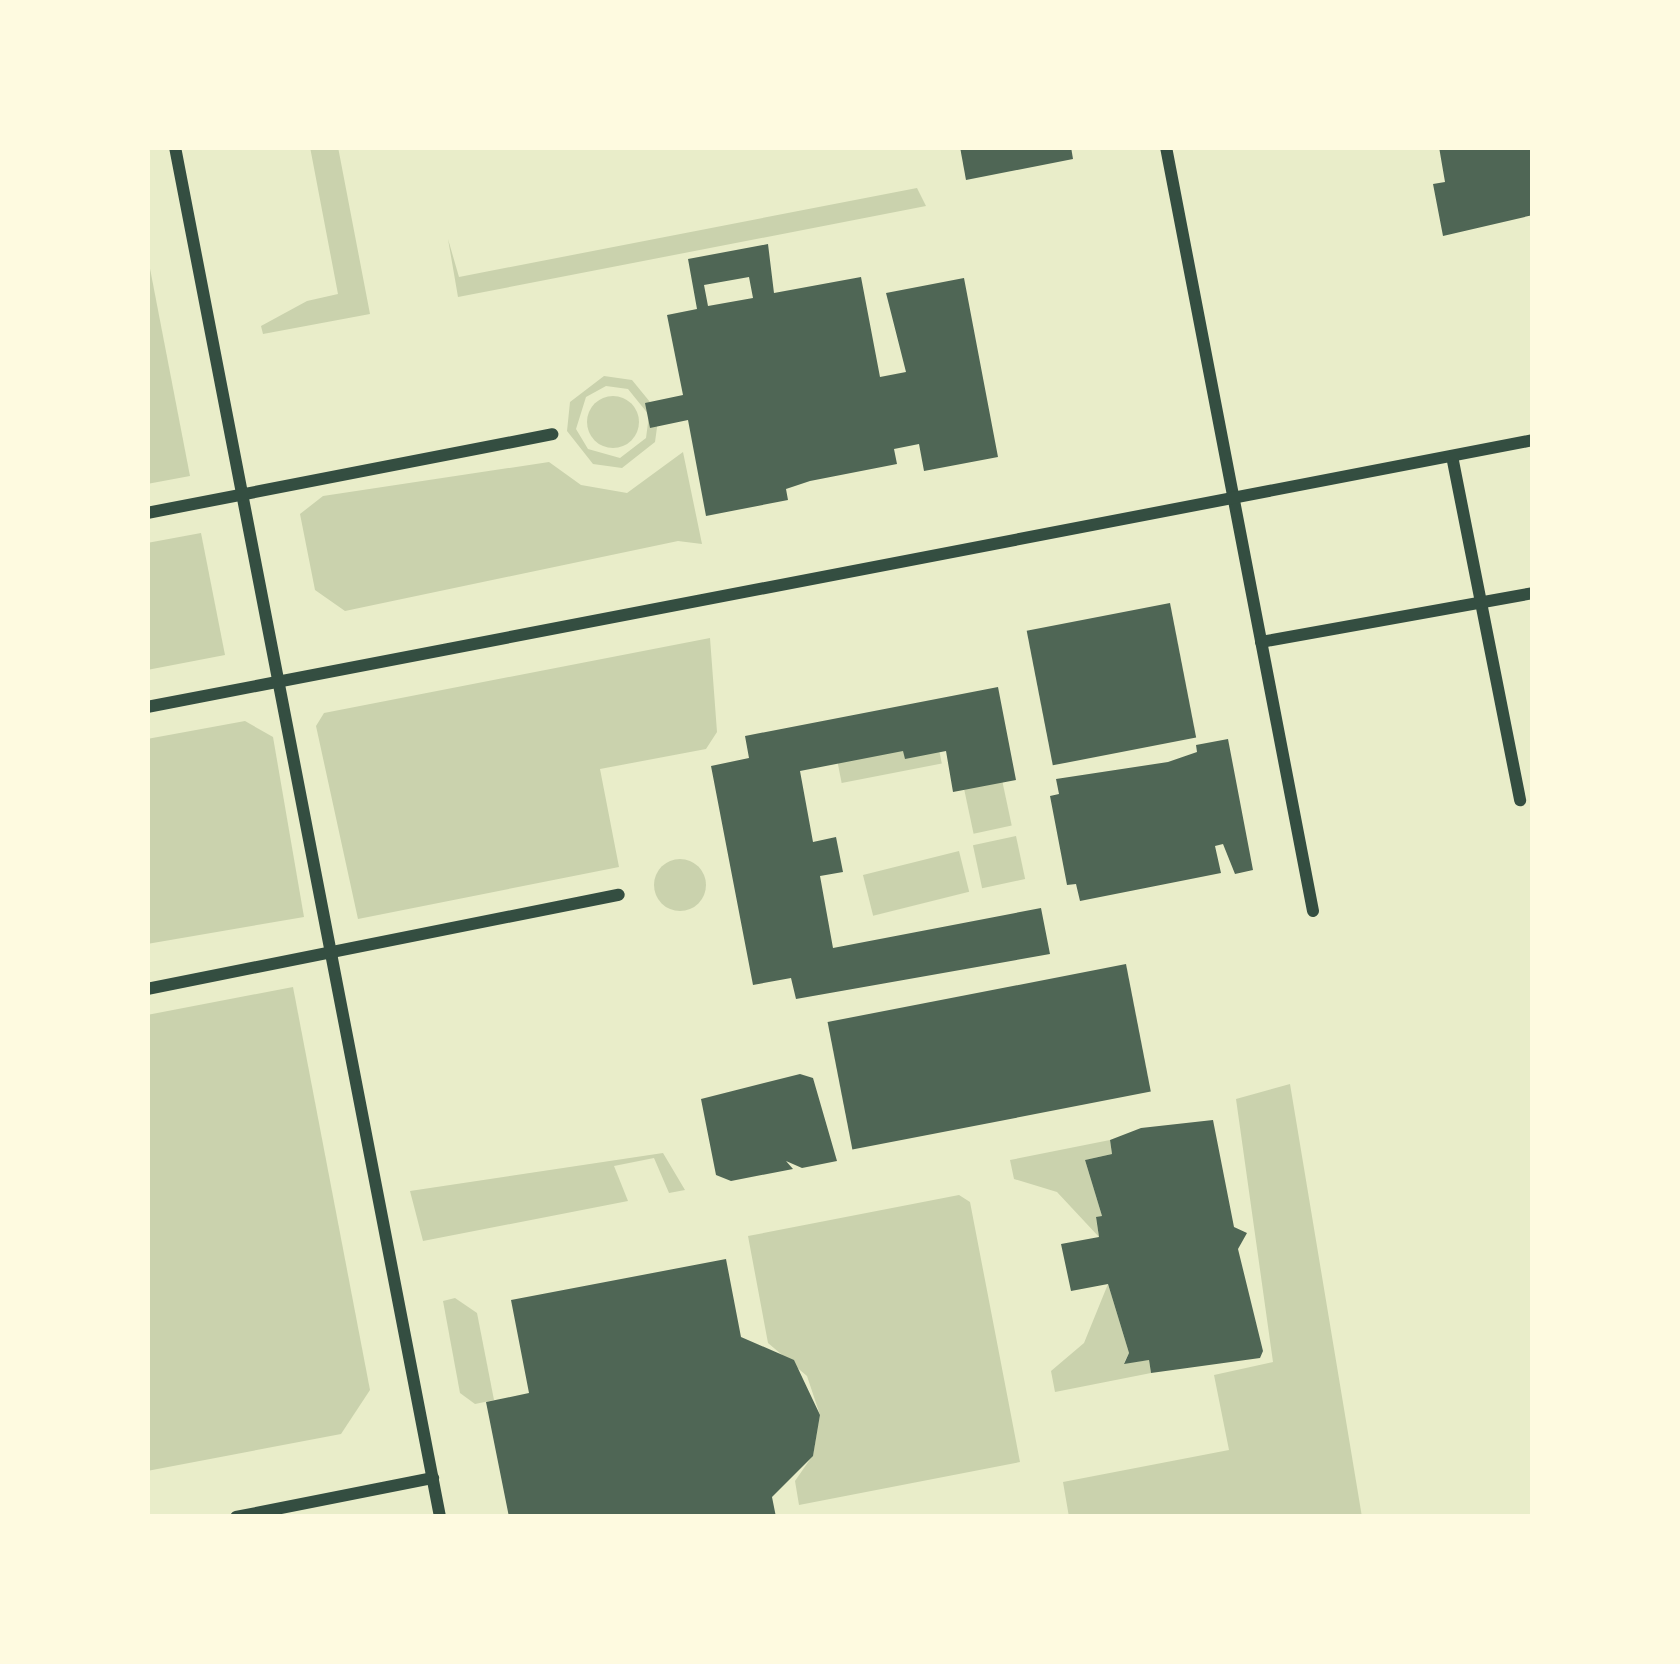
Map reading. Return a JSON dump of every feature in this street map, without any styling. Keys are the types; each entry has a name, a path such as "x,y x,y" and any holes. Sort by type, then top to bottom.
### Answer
{"street":[{"path":"176,147 440,1517"},
{"path":"1166,147 1312,911"},
{"path":"147,513 552,434"},
{"path":"147,707 1533,440"},
{"path":"1452,456 1520,800"},
{"path":"1261,642 1533,593"},
{"path":"147,989 619,895"},
{"path":"236,1517 433,1478"}],"green space":[{"path":"310,147 338,147 370,314 263,334 261,326 307,301 338,294"},
{"path":"917,188 926,206 458,297 448,239 459,277"},
{"path":"147,253 190,476 147,484"},
{"path":"604,376 632,380 659,413 655,442 622,468 593,464 567,431 570,402","holes":["606,386 628,389 649,415 646,438 620,458 588,449 576,429 586,397"]},
{"path":"613,396 631,404 639,422 631,440 613,448 595,440 587,422 595,404"},
{"path":"683,452 702,544 678,541 345,611 315,590 300,514 323,496 549,462 581,485 627,493"},
{"path":"201,533 225,655 147,670 147,543"},
{"path":"710,638 717,732 706,749 600,769 619,867 358,919 316,726 324,713"},
{"path":"245,721 273,737 304,917 147,944 147,739"},
{"path":"937,739 942,764 842,783 837,758"},
{"path":"998,761 1012,826 974,834 960,769"},
{"path":"1016,836 1025,879 982,888 973,845"},
{"path":"959,851 969,892 873,916 863,875"},
{"path":"680,859 698,867 706,885 698,903 680,911 662,903 654,885 662,867"},
{"path":"293,987 370,1390 341,1434 147,1471 147,1015"},
{"path":"1290,1084 1362,1517 1069,1517 1063,1482 1229,1450 1214,1375 1273,1362 1236,1099"},
{"path":"1110,1140 1112,1154 1085,1160 1102,1216 1096,1218 1099,1237 1057,1192 1014,1179 1010,1160"},
{"path":"663,1153 685,1190 669,1193 654,1158 614,1166 628,1201 423,1241 410,1191"},
{"path":"959,1195 970,1202 1020,1462 799,1505 795,1481 813,1455 820,1415 807,1376 768,1343 748,1236"},
{"path":"1108,1284 1129,1353 1124,1363 1149,1360 1151,1373 1055,1392 1051,1371 1084,1343"},
{"path":"455,1298 477,1313 494,1400 475,1404 460,1393 443,1301"}],"building":[{"path":"960,147 1071,147 1073,159 966,180"},
{"path":"1439,147 1533,147 1533,215 1443,236 1433,184 1445,182"},
{"path":"768,244 774,293 861,277 880,377 906,372 886,293 964,278 998,457 924,471 919,444 894,449 897,464 810,481 786,489 788,500 706,516 688,420 650,428 645,403 683,395 667,315 697,309 688,259","holes":["749,277 753,298 708,306 704,285"]},
{"path":"1170,603 1196,737 1053,765 1027,631"},
{"path":"998,687 1016,780 953,792 946,751 905,759 903,751 800,771 813,842 836,837 843,872 820,876 833,948 1041,908 1050,954 796,999 791,978 753,985 711,766 749,758 745,736"},
{"path":"1228,739 1253,870 1235,874 1223,844 1215,846 1221,873 1080,901 1076,884 1067,885 1050,796 1059,794 1056,779 1168,762 1197,752 1196,745"},
{"path":"1126,964 1151,1092 852,1150 828,1022"},
{"path":"800,1074 813,1078 837,1161 802,1168 786,1161 793,1169 731,1181 716,1175 701,1099"},
{"path":"1213,1120 1234,1227 1247,1233 1238,1249 1263,1351 1260,1358 1151,1373 1149,1360 1124,1364 1129,1353 1108,1284 1071,1291 1061,1244 1099,1237 1096,1217 1102,1216 1085,1160 1112,1154 1110,1140 1141,1128"},
{"path":"726,1259 741,1337 794,1360 820,1415 813,1456 772,1497 776,1517 509,1517 486,1402 529,1393 511,1300"}]}
